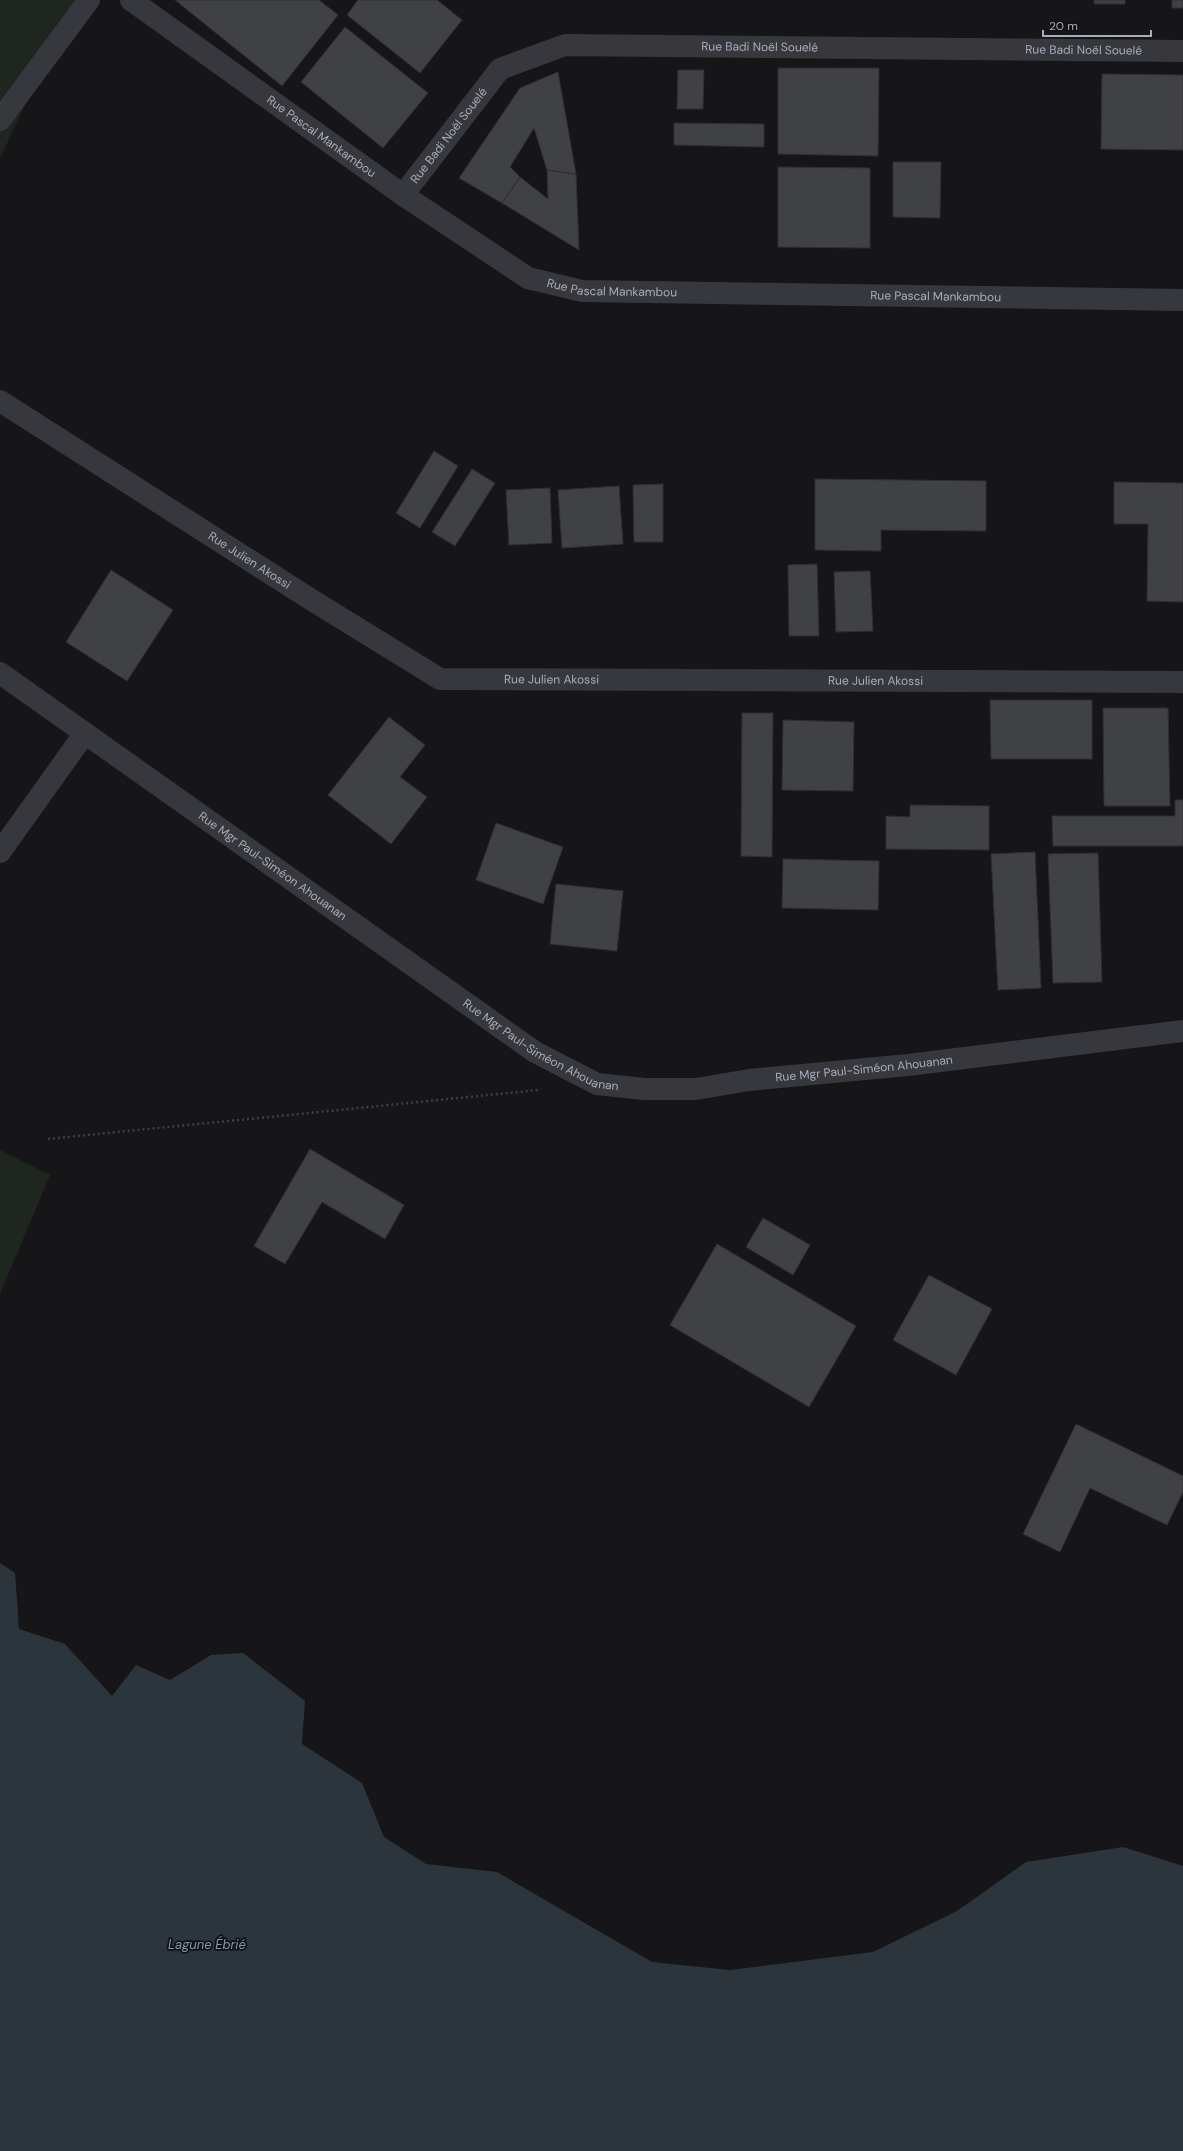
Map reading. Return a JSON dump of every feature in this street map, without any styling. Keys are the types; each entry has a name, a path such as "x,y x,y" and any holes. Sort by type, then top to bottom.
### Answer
{"street":[{"path":"0,120 89,0"},
{"name":"Rue Pascal Mankambou","path":"130,0 403,195 528,278 582,292 1183,300"},
{"name":"Rue Badi Noël Souelé","path":"403,195 500,69 565,45 1183,51"},
{"name":"Rue Julien Akossi","path":"0,401 307,597 440,679 1183,682"},
{"name":"Rue Mgr Paul-Siméon Ahouanan","path":"0,673 535,1052 597,1084 644,1089 696,1089 749,1080 908,1065 1183,1031"},
{"path":"0,852 85,733"}],"path":[{"path":"48,1139 542,1089"}],"shaded area":[{"path":"0,0 75,0 0,158"},
{"path":"0,1150 50,1175 0,1294"}],"water":[{"name":"Lagune Ébrié","path":"0,1563 15,1573 19,1629 65,1644 112,1696 136,1665 170,1680 211,1655 243,1653 305,1701 302,1744 362,1783 384,1837 426,1864 497,1872 652,1962 730,1970 873,1952 957,1911 1026,1862 1123,1847 1183,1866 1183,2151 0,2151"}],"building":[{"path":"175,0 319,0 338,15 282,86"},
{"path":"358,0 437,0 462,20 420,73 347,15"},
{"path":"1094,0 1125,0 1125,4 1094,4"},
{"path":"1172,0 1183,0 1183,8 1172,8"},
{"path":"345,27 428,93 383,148 301,82"},
{"path":"778,68 879,68 878,156 778,154"},
{"path":"678,70 704,70 703,109 677,109"},
{"path":"558,72 576,174 547,170 534,128 510,167 520,177 502,203 459,178 520,88"},
{"path":"1102,74 1183,75 1183,150 1101,149"},
{"path":"674,123 764,124 764,147 674,145"},
{"path":"893,162 941,162 940,218 893,217"},
{"path":"778,167 870,168 870,248 778,247"},
{"path":"547,170 576,174 579,250 502,203 520,177 548,199"},
{"path":"434,451 458,466 420,528 396,513"},
{"path":"472,469 495,483 455,546 432,532"},
{"path":"815,479 986,481 986,531 881,530 881,551 815,550"},
{"path":"1114,482 1183,483 1183,602 1147,601 1148,524 1114,524"},
{"path":"663,484 663,542 634,542 633,485"},
{"path":"619,486 623,544 562,548 558,490"},
{"path":"550,488 552,543 509,545 506,490"},
{"path":"817,564 819,636 789,636 788,565"},
{"path":"111,570 173,610 127,681 66,642"},
{"path":"870,571 873,631 836,632 834,572"},
{"path":"990,700 1092,700 1092,759 991,759"},
{"path":"1103,708 1168,708 1170,806 1104,806"},
{"path":"742,713 773,713 772,857 741,856"},
{"path":"389,717 425,745 400,777 427,797 391,844 328,795"},
{"path":"783,720 854,722 853,791 782,790"},
{"path":"1175,800 1183,800 1183,846 1053,846 1052,816 1175,816"},
{"path":"910,805 989,806 989,850 886,849 886,816 910,817"},
{"path":"496,823 563,847 543,904 476,880"},
{"path":"1035,852 1041,988 998,990 991,854"},
{"path":"1098,853 1102,982 1053,983 1048,854"},
{"path":"783,859 879,861 878,910 782,908"},
{"path":"556,884 623,891 617,951 550,944"},
{"path":"310,1149 404,1205 385,1239 322,1202 285,1264 254,1246"},
{"path":"763,1218 810,1245 793,1275 746,1247"},
{"path":"717,1244 856,1326 809,1407 670,1325"},
{"path":"929,1275 992,1309 956,1375 893,1340"},
{"path":"1076,1424 1183,1476 1183,1492 1167,1525 1090,1488 1060,1552 1023,1534"}]}
